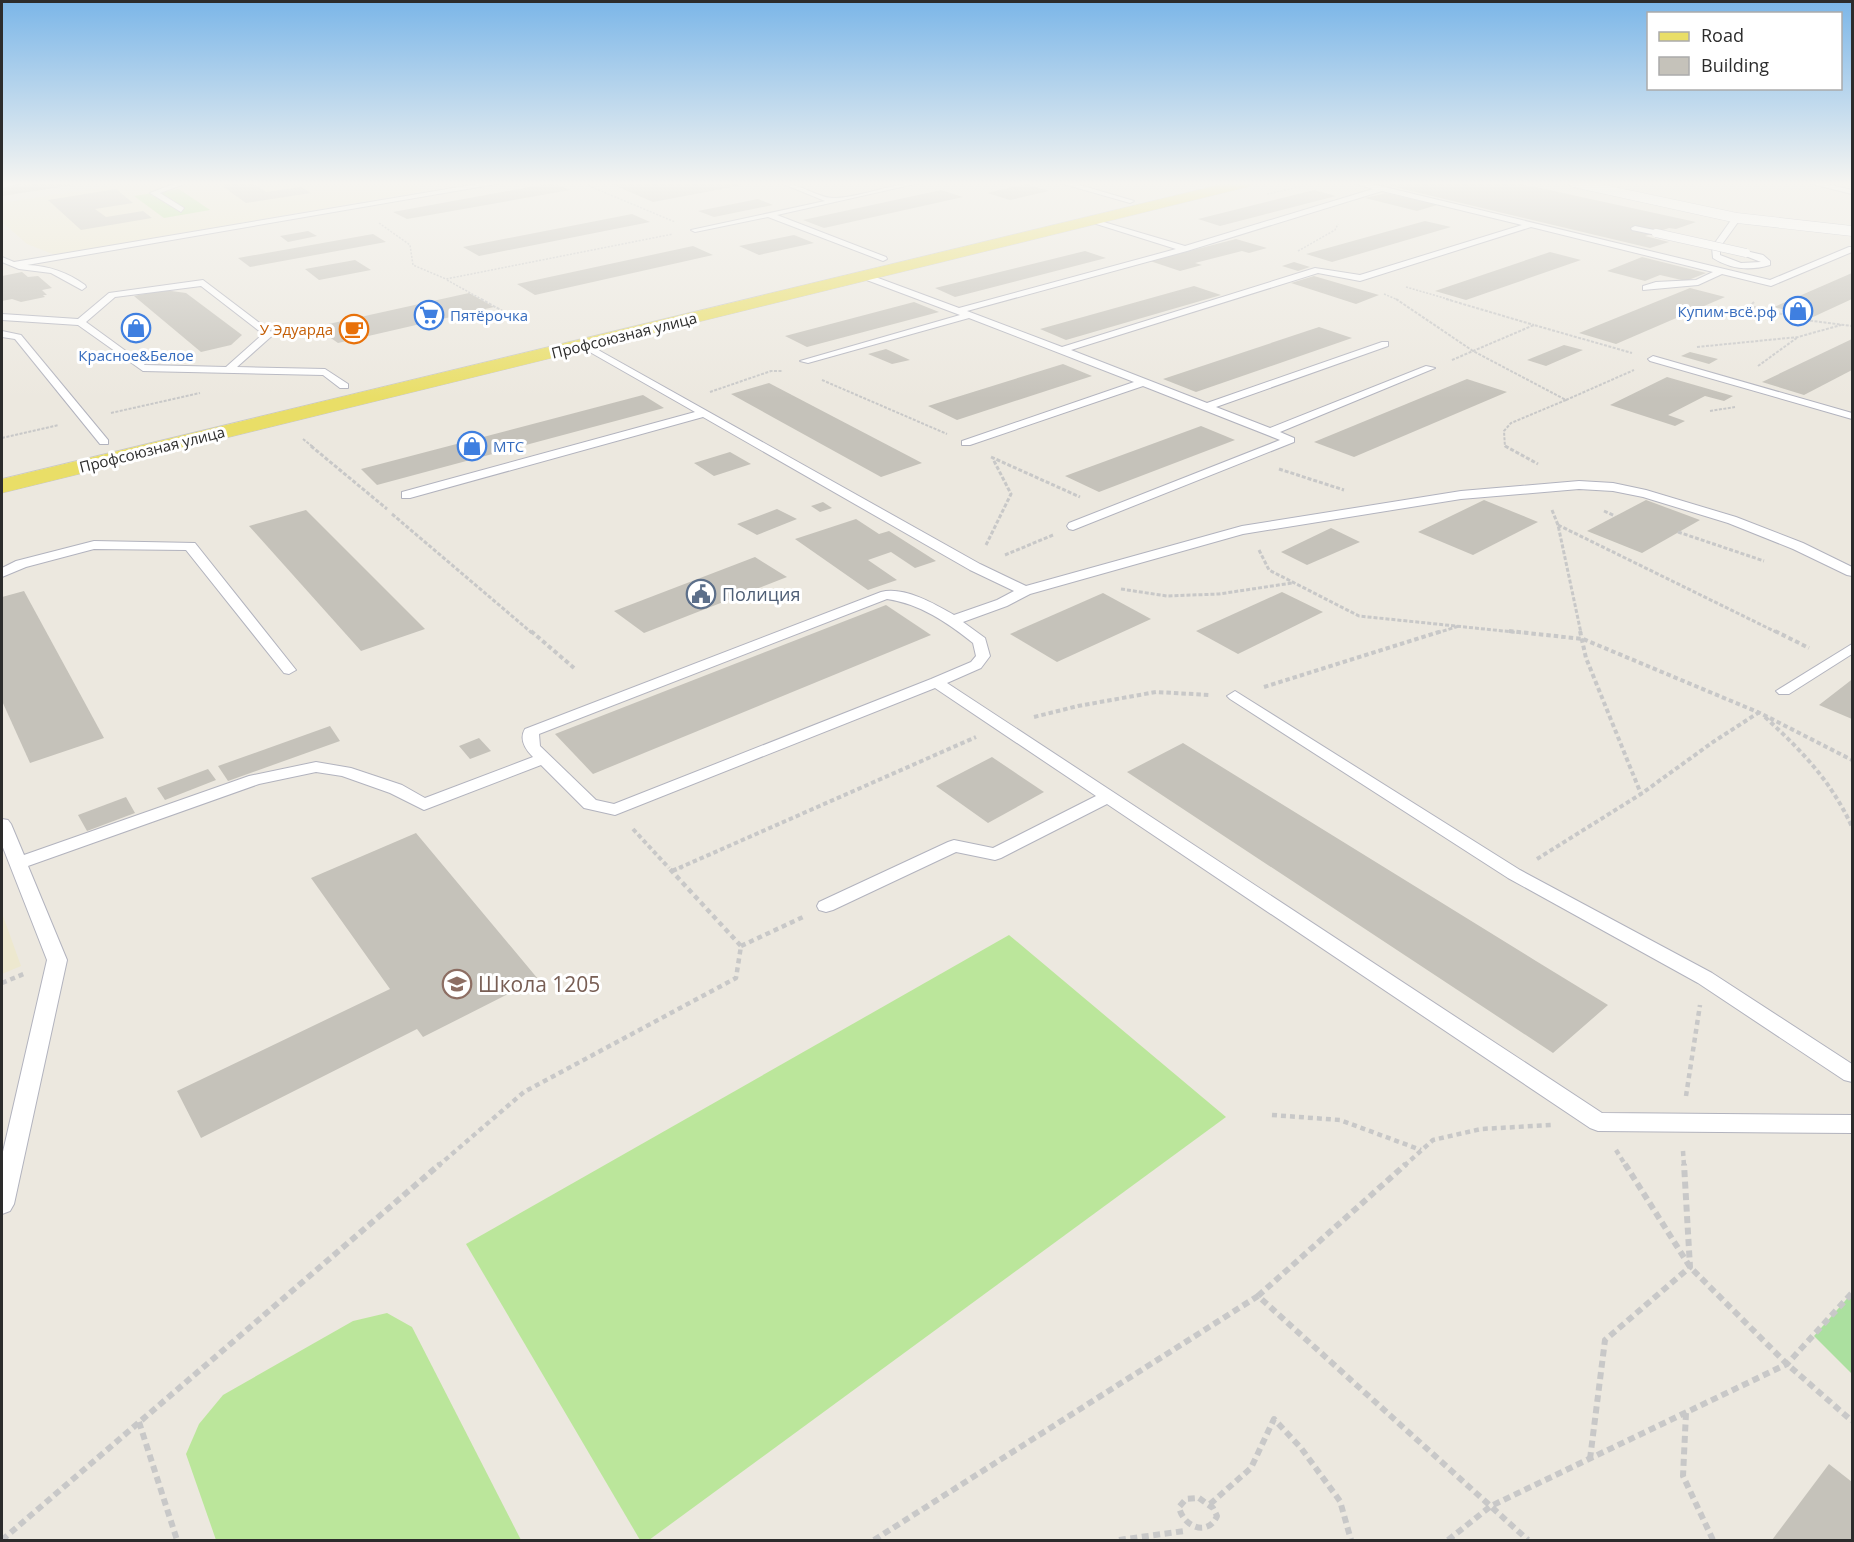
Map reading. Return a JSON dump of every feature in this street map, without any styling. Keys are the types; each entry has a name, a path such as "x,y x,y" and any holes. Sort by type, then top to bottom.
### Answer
{"main road":[{"name":"Профсоюзная улица","path":"2,466 900,255"},
{"name":"Профсоюзная улица","path":"2,486 954,255"}],"lane":[{"path":"12,265 73,255"},
{"path":"873,255 883,259"},
{"path":"959,311 1162,255"},
{"path":"1062,350 1318,270 1360,278 1434,255"},
{"path":"1655,255 1772,283 1837,255"},
{"path":"1716,255 1730,263 1744,265 1767,263 1765,259 1754,255"},
{"path":"2,259 25,269 45,269 65,275 82,287"},
{"path":"1646,288 1656,285 1698,282 1721,271"},
{"path":"867,277 1062,350 1290,440 1073,526"},
{"path":"80,322 112,295 203,283 269,334 228,370"},
{"path":"805,361 970,315"},
{"path":"2,317 80,322 143,368 325,372 344,386"},
{"path":"2,334 18,337 104,442"},
{"path":"1207,407 1385,344"},
{"path":"584,345 975,567 1025,591"},
{"path":"1653,359 1736,383 1838,408 1852,416"},
{"path":"1270,432 1430,368"},
{"path":"966,443 1144,382"},
{"path":"406,495 704,412"},
{"path":"954,620 1002,603 1025,591 1242,530 1461,495 1579,485 1613,487 1646,494 1732,520 1798,546 1852,572"},
{"path":"2,573 21,564 94,544 190,546 290,670"},
{"path":"886,595 907,596 954,620 980,640 983,656 976,665 936,682 615,810 590,804 532,747 531,732 886,595"},
{"path":"1784,691 1852,648"},
{"path":"936,682 1598,1122 1681,1125 1852,1124"},
{"path":"1235,696 1514,874 1705,978 1852,1074"},
{"path":"18,864 255,780 316,767 345,772 396,789 424,805 544,758"},
{"path":"826,906 954,846 995,854 1110,796"},
{"path":"2,824 57,960 2,1204"}],"path":[{"path":"411,255 413,265 446,279 517,319"},
{"path":"446,279 568,255"},
{"path":"1302,255 1318,270"},
{"path":"1772,283 1750,306 1805,320 1852,326"},
{"path":"1397,285 1653,359"},
{"path":"1383,293 1393,297 1473,351 1566,400 1511,423 1504,431 1505,447 1579,485"},
{"path":"1430,368 1534,325"},
{"path":"1736,383 1798,337"},
{"path":"684,401 771,371 792,371"},
{"path":"813,376 924,423 992,458 1111,511"},
{"path":"2,438 210,391"},
{"path":"302,438 574,668"},
{"path":"975,567 1011,494 992,458"},
{"path":"1244,458 1394,506"},
{"path":"1542,487 1558,525 1586,658 1641,794"},
{"path":"1558,525 1834,660"},
{"path":"975,567 1073,526"},
{"path":"1242,530 1262,553 1269,570 1359,616 1582,639 1760,713 1852,760"},
{"path":"1111,587 1167,596 1219,594 1293,582"},
{"path":"672,871 1002,726 1077,706 1156,692 1235,696 1459,626"},
{"path":"1514,874 1641,794 1713,742 1760,713"},
{"path":"1760,713 1813,760 1843,804 1852,827"},
{"path":"615,810 741,946"},
{"path":"741,946 826,906"},
{"path":"2,1540 524,1092 736,978 741,946"},
{"path":"1690,1267 1681,1125 1705,978"},
{"path":"1272,1115 1340,1120 1421,1150"},
{"path":"874,1540 1258,1296 1433,1140 1481,1129 1598,1122 1690,1267 1787,1364 1852,1421"},
{"path":"1590,1459 1605,1340 1690,1267"},
{"path":"1448,1540 1461,1527 1491,1506 1787,1364 1852,1293"},
{"path":"1258,1296 1528,1540"},
{"path":"1686,1413 1683,1476 1713,1540"},
{"path":"1210,1504 1251,1468 1274,1419 1301,1448 1340,1501 1351,1540"},
{"path":"139,1422 177,1540"},
{"path":"1119,1540 1187,1533 1178,1519 1179,1507 1186,1499 1199,1498 1210,1504 1217,1515 1216,1528 1208,1537"}],"shaded area":[{"path":"2,913 21,966 2,974"}],"green space":[{"path":"1009,935 1226,1117 649,1540 640,1540 466,1244"},
{"path":"1852,1293 1852,1374 1814,1336"},
{"path":"387,1313 412,1327 521,1540 216,1540 186,1454 199,1424 223,1395 353,1321"}],"building":[{"path":"255,255 315,255 250,267 238,258"},
{"path":"652,255 713,255 535,295 517,284"},
{"path":"1069,255 1097,255 1106,258 955,297 935,288"},
{"path":"1174,255 1226,255 1195,263 1202,265 1180,271 1150,261"},
{"path":"1309,255 1356,255 1332,262"},
{"path":"1541,255 1561,255 1581,260 1466,300 1435,291"},
{"path":"1642,257 1706,273 1686,281 1660,275 1645,281 1607,271"},
{"path":"355,260 371,270 319,280 305,269"},
{"path":"1294,262 1310,267 1298,271 1282,266"},
{"path":"22,272 28,277 38,276 52,288 42,290 47,295 43,295 45,297 21,302 12,299 2,301 2,276"},
{"path":"1852,273 1852,299 1813,317 1774,307"},
{"path":"1314,276 1379,295 1356,304 1291,283"},
{"path":"1194,286 1221,295 1066,340 1040,329"},
{"path":"1690,288 1725,297 1616,344 1579,333"},
{"path":"164,290 186,293 242,335 231,345 201,352 134,296"},
{"path":"469,293 494,307 338,343 315,327"},
{"path":"914,302 939,312 807,347 785,336"},
{"path":"1319,327 1352,338 1196,392 1163,379"},
{"path":"1852,339 1852,370 1804,395 1762,382"},
{"path":"1564,345 1583,350 1546,366 1527,360"},
{"path":"886,349 910,360 892,364 868,354"},
{"path":"1690,352 1718,359 1709,364 1681,356"},
{"path":"1063,364 1092,376 957,420 928,406"},
{"path":"1667,377 1733,396 1724,401 1705,396 1668,415 1685,421 1675,426 1610,405"},
{"path":"1467,379 1507,392 1354,457 1314,442"},
{"path":"769,383 922,463 881,477 731,394"},
{"path":"643,395 664,408 377,485 361,469"},
{"path":"1201,426 1235,440 1099,492 1065,476"},
{"path":"730,452 751,464 714,476 694,463"},
{"path":"1484,500 1538,522 1473,555 1418,532"},
{"path":"1646,500 1700,520 1642,553 1587,531"},
{"path":"823,502 832,508 820,512 811,506"},
{"path":"777,509 797,519 757,535 737,524"},
{"path":"306,510 425,629 361,651 249,526"},
{"path":"856,519 879,534 889,531 936,561 915,568 891,552 868,560 897,580 868,590 795,539"},
{"path":"1331,528 1360,542 1307,565 1281,552"},
{"name":"Полиция","path":"755,557 787,577 644,633 614,611"},
{"path":"24,591 104,738 30,763 2,701 2,597"},
{"path":"1282,592 1323,612 1238,654 1196,631"},
{"path":"1103,593 1151,619 1057,662 1010,634"},
{"path":"886,605 931,635 593,774 555,734"},
{"path":"1852,679 1852,719 1819,705 1850,681"},
{"path":"330,726 340,741 228,781 218,766"},
{"path":"479,738 491,751 470,759 459,746"},
{"path":"1183,743 1608,1005 1553,1053 1127,772"},
{"path":"992,757 1044,792 988,823 936,786"},
{"path":"208,769 216,780 165,800 157,788"},
{"path":"126,797 135,813 87,831 78,815"},
{"name":"Школа 1205","path":"416,833 538,979 423,1037 417,1029 201,1138 177,1091 390,989 311,878"},
{"path":"1829,1464 1852,1482 1852,1540 1772,1540"}],"place":[{"name":"Купим-всё.рф","path":"1798,311"},
{"name":"Пятёрочка","path":"429,315"},
{"name":"Красное&Белое","path":"136,328"},
{"name":"У Эдуарда","path":"354,329"},
{"name":"МТС","path":"472,446"},
{"name":"Полиция","path":"701,594"},
{"name":"Школа 1205","path":"457,984"}]}
